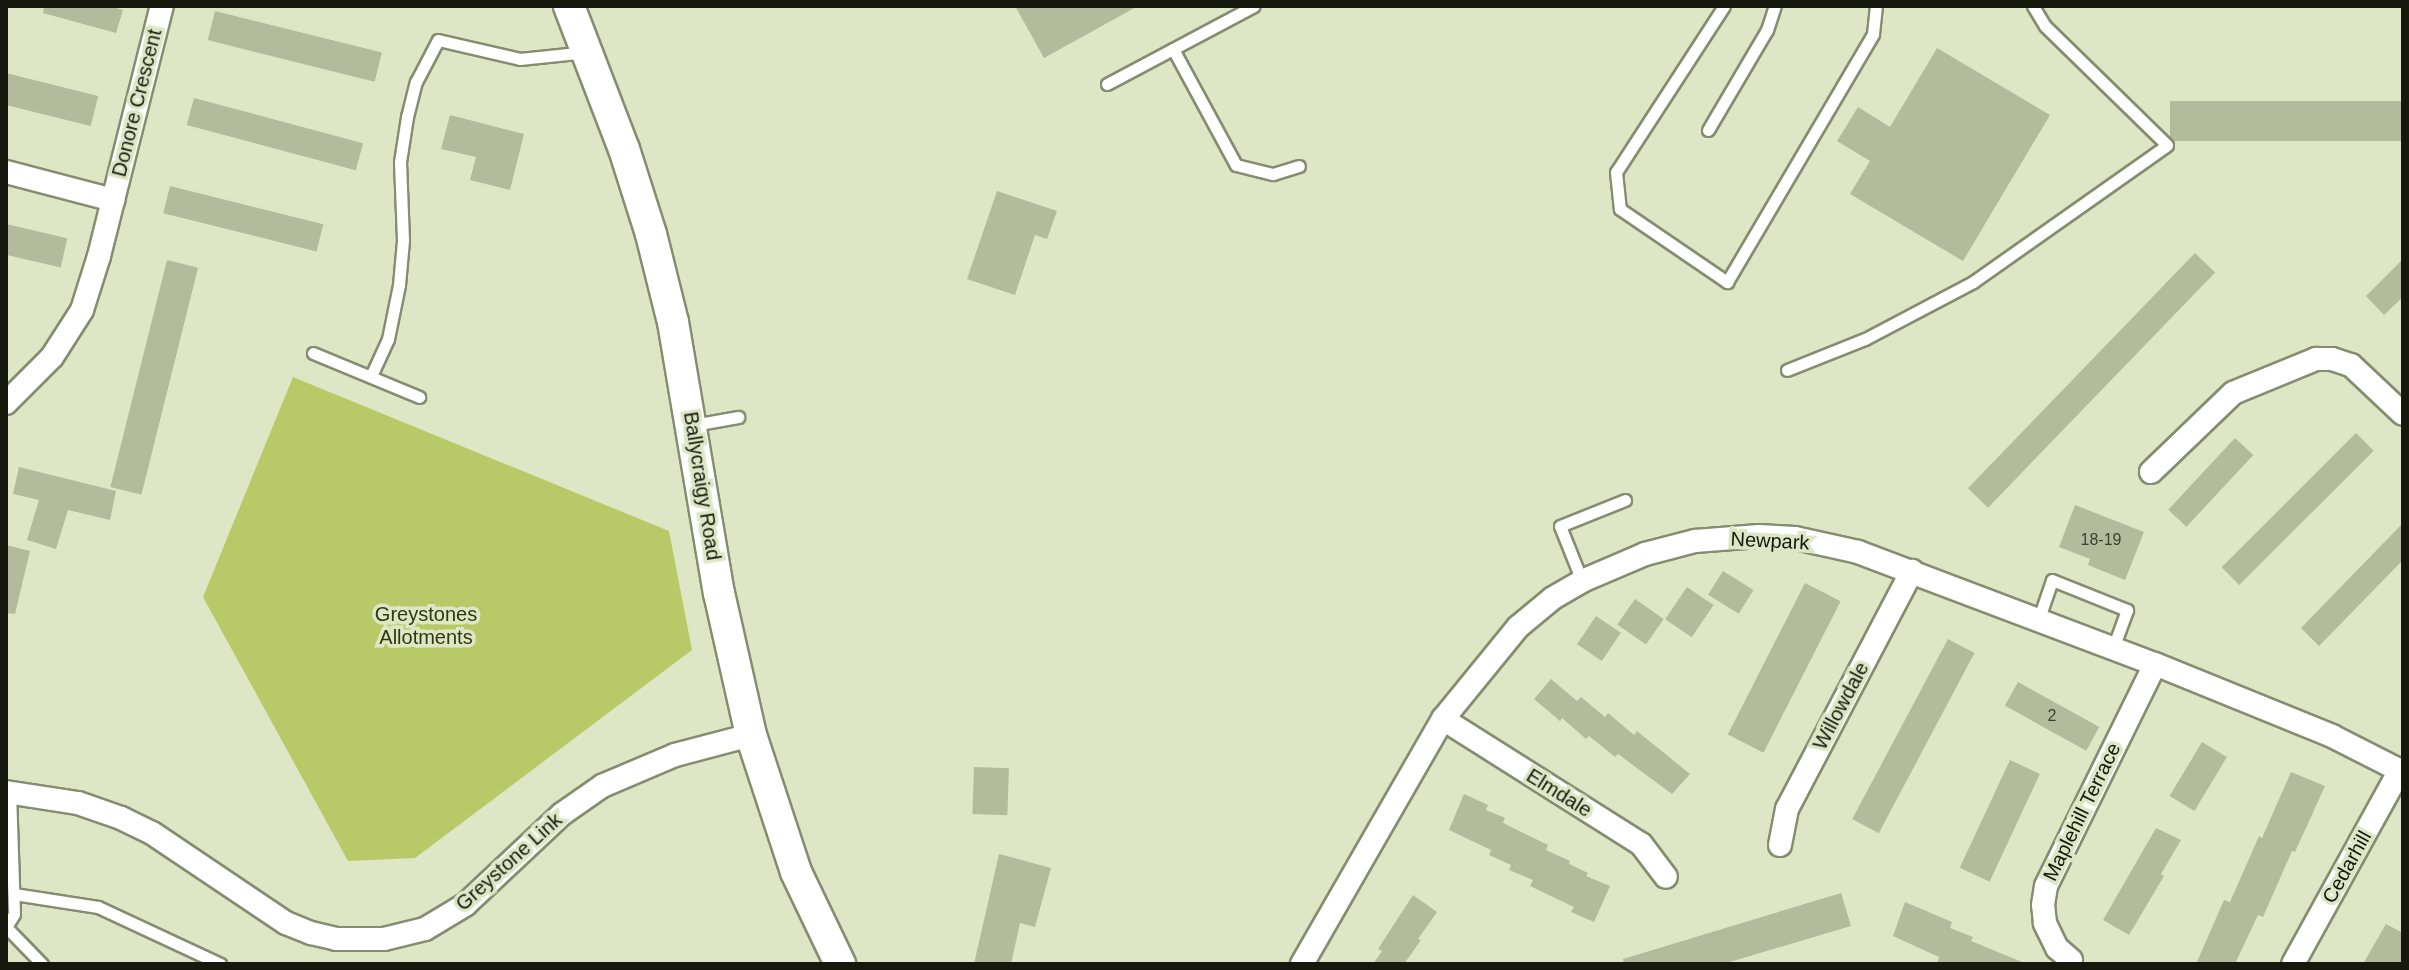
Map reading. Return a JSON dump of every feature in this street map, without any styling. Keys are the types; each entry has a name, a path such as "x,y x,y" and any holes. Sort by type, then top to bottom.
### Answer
{"main road":[{"name":"Ballycraigy Road","path":"569,6 651,234 673,322 693,425 719,593 751,735 796,872 840,964"}],"street":[{"name":"Donore Crescent","path":"6,403 52,357 76,324 93,278 162,6"},
{"name":"Donore Crescent","path":"6,172 113,200"},
{"path":"2151,472 2233,393 2316,359 2332,359 2351,365 2403,414"},
{"name":"Newpark","path":"1302,964 1443,719 1518,627 1553,598 1582,581 1645,554 1682,544 1759,536 1795,538 1849,549 2155,664 2332,736 2402,771"},
{"name":"Willowdale","path":"1780,845 1787,809 1912,571"},
{"name":"Maplehill Terrace","path":"2071,960 2057,948 2048,932 2043,905 2046,886 2155,664"},
{"name":"Elmdale","path":"1443,719 1641,844 1666,877"},
{"name":"Greystone Link","path":"8,792 78,803 121,818 152,833 286,923 311,933 336,939 384,939 425,929 465,905 562,814 602,786 675,755 751,735"},
{"name":"Cedarhill","path":"2293,964 2402,771"}],"lane":[{"path":"1107,84 1254,6"},
{"path":"1724,6 1616,172 1620,209 1727,282 1873,34 1876,6"},
{"path":"1708,130 1767,30 1775,6"},
{"path":"1787,370 1865,339 1973,282 2167,145 2045,26 2033,6"},
{"path":"371,376 388,339 399,285 403,240 400,162 407,117 416,82 438,40 520,59 587,52"},
{"path":"1173,49 1236,165 1273,174 1299,166"},
{"path":"313,353 419,397"},
{"path":"693,425 738,417"},
{"path":"1582,581 1560,526 1625,500"},
{"path":"2039,618 2052,580 2127,610 2113,648"},
{"path":"8,792 14,914 6,927 42,964"},
{"path":"14,894 98,907 220,964"}],"green space":[{"name":"Greystones Allotments","path":"293,377 669,531 692,650 415,858 348,861 203,597"}],"building":[{"path":"44,6 109,6 123,10 116,33 43,13"},
{"path":"1015,6 1138,6 1044,58"},
{"path":"215,11 382,53 375,82 208,40"},
{"path":"1937,48 2050,115 1963,261 1850,194 1870,161 1837,141 1858,107 1890,127"},
{"path":"6,73 98,96 91,126 6,105"},
{"path":"194,98 363,143 356,170 187,125"},
{"path":"2170,101 2403,101 2403,141 2170,141"},
{"path":"450,115 524,134 510,190 470,180 476,157 441,149"},
{"path":"170,186 323,224 317,251 163,213"},
{"path":"997,191 1057,211 1047,239 1035,235 1015,295 967,279"},
{"path":"6,224 67,238 61,267 6,255"},
{"path":"2195,253 2215,272 1988,508 1968,488"},
{"path":"2403,259 2403,297 2384,315 2366,296"},
{"path":"167,260 198,268 141,495 110,487"},
{"path":"2356,433 2374,451 2239,585 2222,567"},
{"path":"2235,438 2253,455 2186,527 2168,510"},
{"path":"19,467 116,491 110,520 68,510 56,549 27,540 39,500 13,494"},
{"path":"2075,505 2144,532 2125,580 2088,565 2090,559 2059,547"},
{"path":"2403,523 2403,560 2319,646 2301,628"},
{"path":"6,545 30,551 15,614 6,613"},
{"path":"1723,571 1754,590 1739,614 1708,595"},
{"path":"1805,583 1841,601 1763,753 1728,734"},
{"path":"1687,587 1714,605 1692,637 1665,619"},
{"path":"1635,599 1664,619 1646,644 1617,624"},
{"path":"1596,616 1621,633 1602,661 1577,644"},
{"path":"1948,639 1974,653 1879,833 1852,819"},
{"path":"1551,679 1577,701 1581,697 1605,717 1608,713 1634,735 1637,731 1690,774 1672,794 1618,754 1615,757 1589,736 1586,739 1534,699"},
{"path":"2018,682 2099,727 2086,751 2005,706"},
{"path":"2202,742 2227,757 2194,811 2170,796"},
{"path":"2010,760 2040,774 1990,882 1960,868"},
{"path":"974,767 1009,768 1007,815 972,814"},
{"path":"2291,772 2325,786 2263,917 2258,915 2235,964 2196,964 2224,900 2230,902"},
{"path":"1464,794 1488,805 1486,810 1505,818 1503,823 1548,845 1546,850 1570,861 1569,864 1588,873 1586,876 1610,886 1594,922 1571,912 1574,907 1530,886 1533,880 1509,870 1511,865 1489,855 1491,850 1449,830"},
{"path":"2156,828 2181,840 2129,935 2103,920"},
{"path":"999,854 1051,868 1035,927 1020,923 1011,964 974,964"},
{"path":"1841,893 1851,926 1723,964 1624,964 1623,959"},
{"path":"1413,895 1437,912 1418,939 1421,940 1404,964 1373,964 1382,951 1378,949"},
{"path":"1905,902 1952,922 1950,928 1973,937 1971,941 2027,964 1937,964 1939,957 1893,936"},
{"path":"2386,924 2403,933 2403,964 2363,964"}]}
